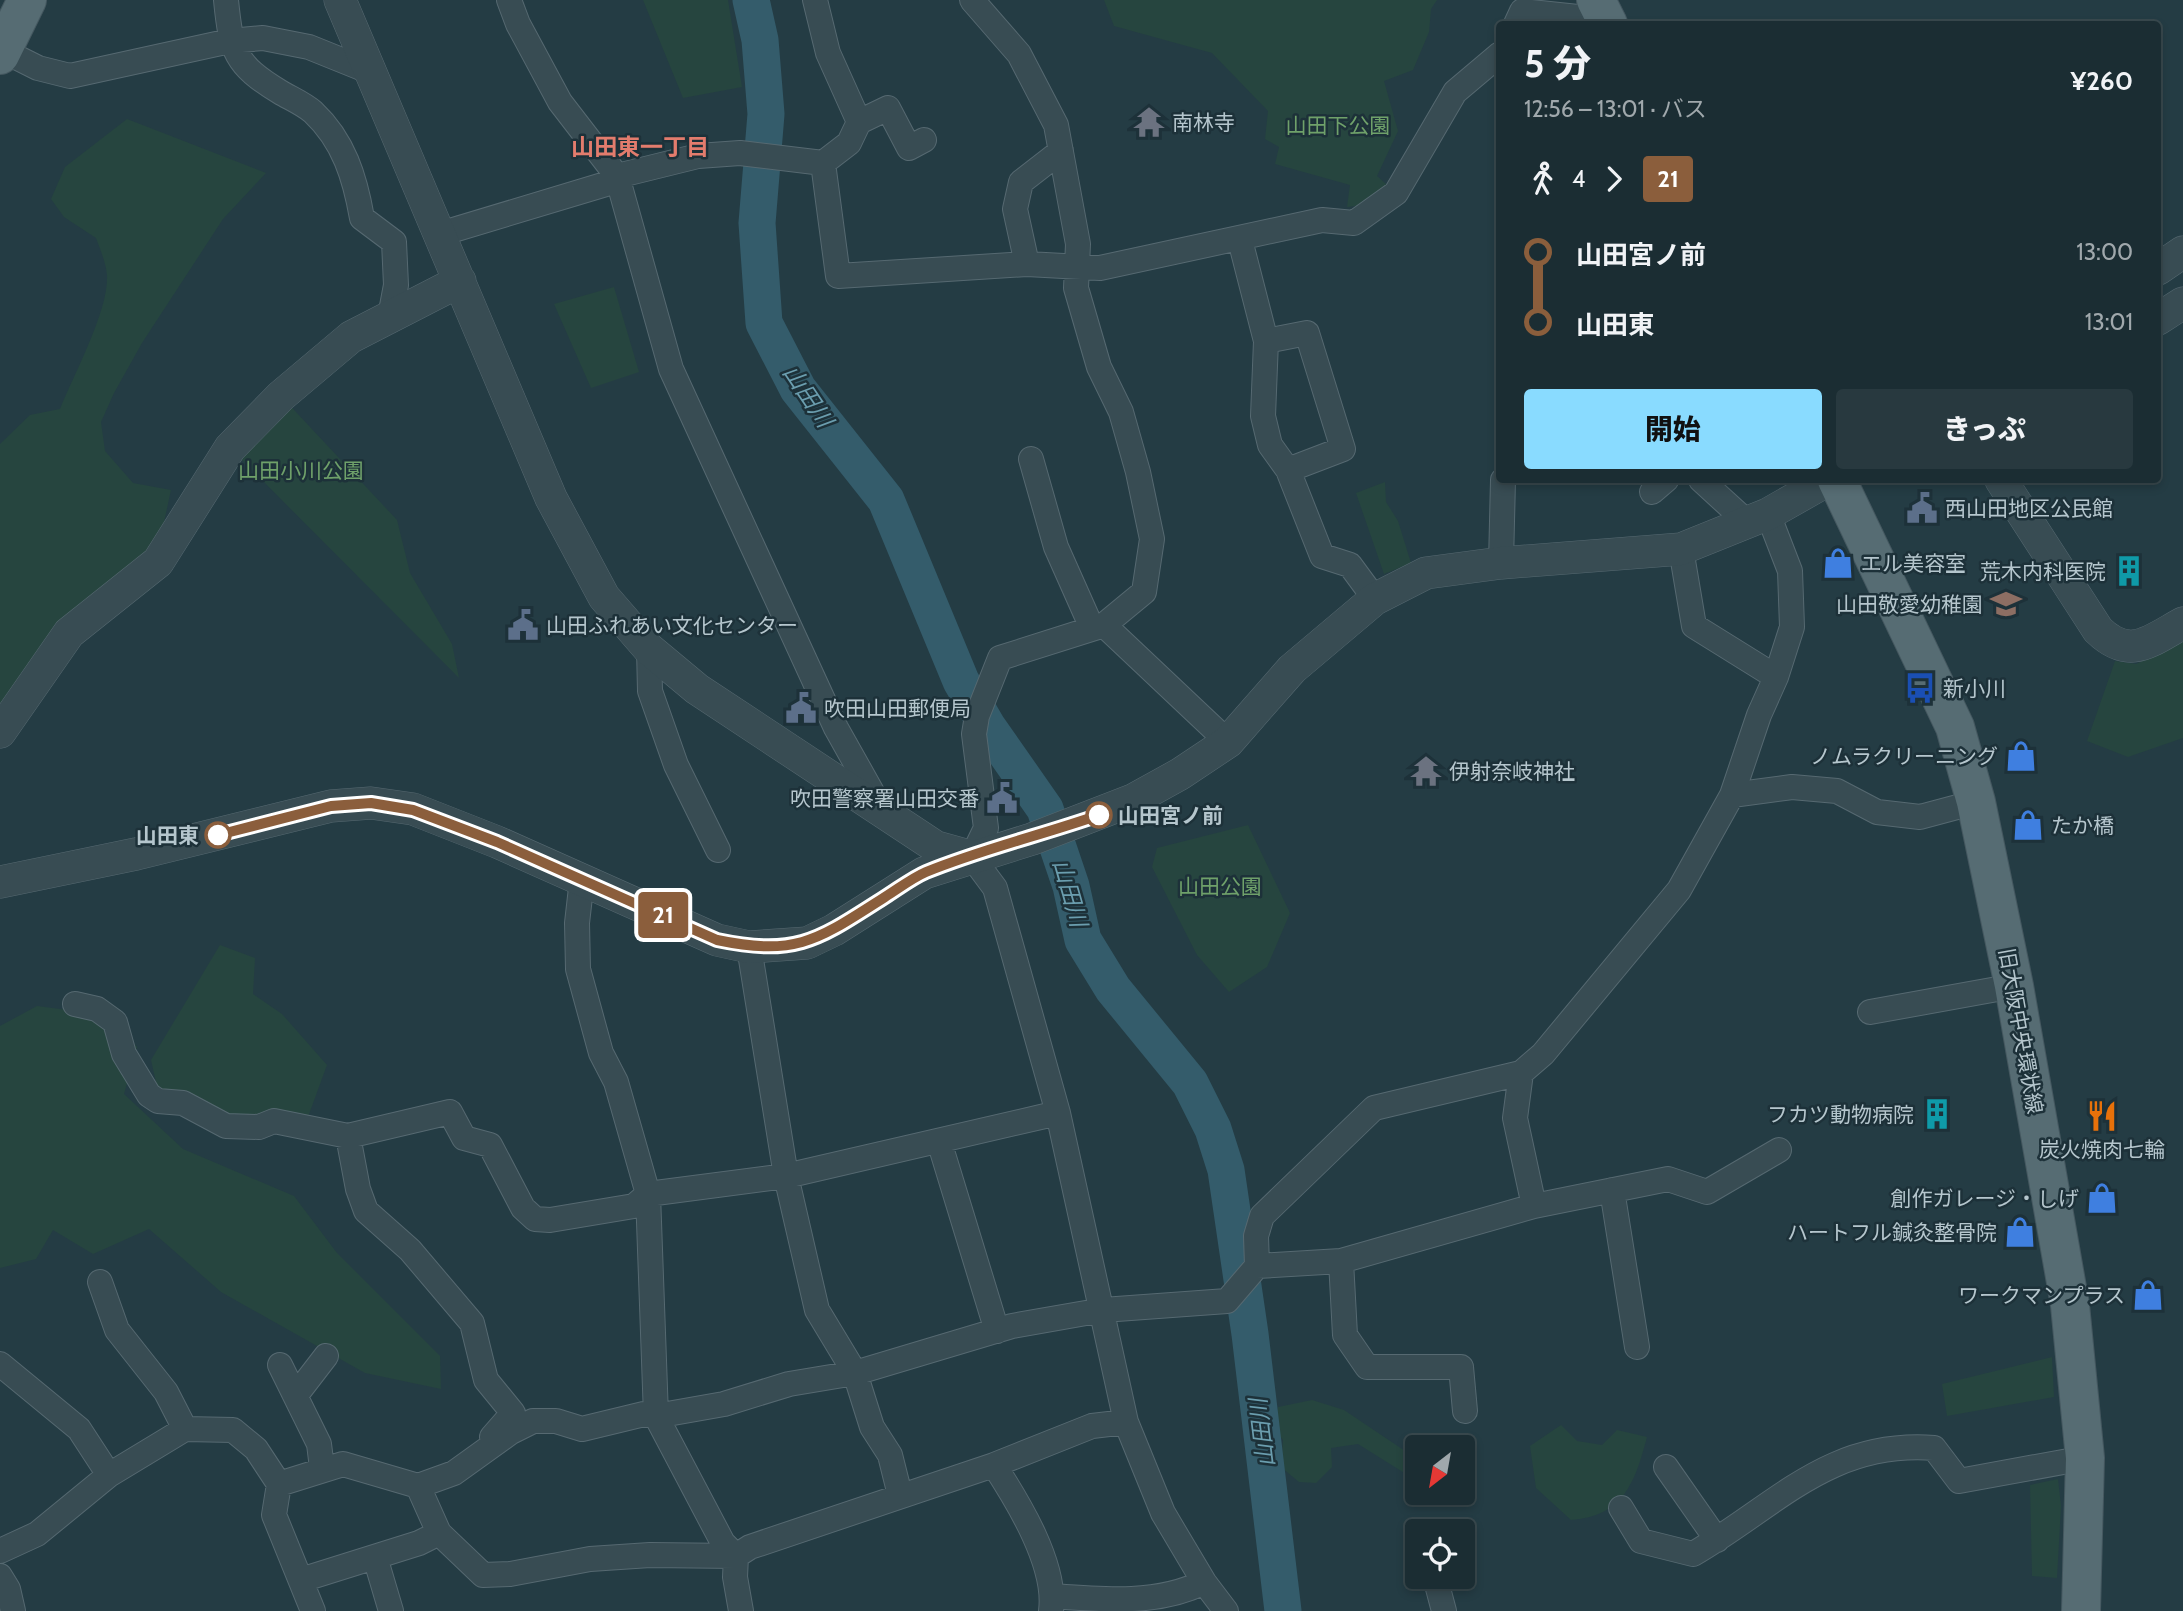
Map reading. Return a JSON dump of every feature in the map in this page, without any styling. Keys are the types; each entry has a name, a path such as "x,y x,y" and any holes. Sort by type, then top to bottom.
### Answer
{"main road":[{"path":"1,52 27,0"},
{"name":"旧大阪中央環状線","path":"1838,483 1955,727 1976,802 2014,985 2070,1305 2085,1458 2081,1611"}],"street":[{"path":"226,0 230,41 252,75 312,111 339,146 354,174 362,218 394,242 396,285 390,317"},
{"path":"340,0 551,498 604,597 649,649 697,689 936,847 972,857 995,888 1058,1113 1126,1422 1163,1513 1204,1582 1226,1611"},
{"path":"509,0 518,24 560,102 617,176 671,369 836,728 882,810"},
{"path":"815,0 828,53 859,122"},
{"path":"972,0 1020,54 1056,125 1078,244 1076,288 1099,367 1121,412 1139,472 1152,539 1144,592 1098,627 1000,658 977,716 974,734 986,828 972,857"},
{"path":"1517,21 1522,11 1603,15"},
{"path":"1,52 38,68 70,76 230,41 263,38 309,47 371,72"},
{"path":"823,163 838,276 1027,264 1077,269 1100,268 1240,240 1322,220 1354,223 1396,193 1455,92 1496,57"},
{"path":"440,234 606,184 617,176 698,156 740,153 823,163 849,143 859,122 888,108 909,148 924,140"},
{"path":"1027,264 1015,209 1021,182 1061,151"},
{"path":"1240,240 1266,341 1263,416 1270,445 1288,470 1322,556 1350,565 1375,599"},
{"path":"2161,267 2183,253"},
{"path":"0,732 69,633 158,562 230,448 281,396 351,337 460,281"},
{"path":"2161,317 2183,303"},
{"path":"1266,341 1307,333 1342,449 1288,470"},
{"path":"1031,459 1056,547 1098,627 1228,742"},
{"path":"1501,563 1503,483"},
{"path":"279,1483 342,1464 418,1486 454,1473 482,1452 533,1421 556,1421 582,1429 644,1414 656,1416 724,1404 789,1384 855,1373 997,1331 1103,1310 1227,1301 1257,1266 1256,1236 1262,1216 1374,1108 1521,1073 1543,1054 1679,890 1732,795 1792,627 1790,571 1757,518 1705,483"},
{"path":"0,881 163,848 331,806 371,803 413,810 582,879 717,940 749,947 807,943 834,930 924,873 1081,821 1133,800 1181,774 1228,742 1292,669 1375,599 1426,573 1501,563 1681,550 1757,518 1822,483"},
{"path":"2003,483 2098,630 2112,643 2131,648 2183,623"},
{"path":"1681,550 1695,626 1776,677"},
{"path":"649,649 650,691 654,703 676,765 718,850"},
{"path":"1732,795 1792,787 1838,791 1877,812 1920,817 1976,802"},
{"path":"582,879 577,923 578,969 601,1053 616,1082 648,1194 656,1416 723,1543 736,1556 735,1577 741,1611"},
{"path":"749,947 786,1176 817,1310 855,1373 872,1427 890,1455 900,1495"},
{"path":"1870,1012 2014,985"},
{"path":"75,1004 97,1009 115,1023 124,1054 149,1096 158,1101 184,1103 226,1126 259,1127 274,1121 348,1136 450,1112 464,1138 490,1145 523,1208 534,1219 550,1220 634,1206 648,1194 786,1176 1058,1113"},
{"path":"1521,1073 1515,1118 1534,1206"},
{"path":"348,1136 358,1189 366,1211 410,1250 472,1324 486,1380 513,1413 482,1452"},
{"path":"939,1141 997,1331"},
{"path":"1257,1266 1341,1261 1534,1206 1668,1179 1707,1192 1779,1150"},
{"path":"1612,1190 1637,1347"},
{"path":"1341,1261 1345,1335 1367,1367 1461,1367 1465,1412"},
{"path":"100,1282 117,1330 166,1392 185,1429"},
{"path":"296,1395 326,1356"},
{"path":"0,1364 79,1429 109,1475"},
{"path":"280,1365 319,1444 322,1468"},
{"path":"418,1486 439,1533 483,1575 510,1574 590,1559 650,1555 736,1556 750,1547 994,1465 1092,1426 1126,1422"},
{"path":"0,1550 37,1534 109,1475 185,1429 233,1430 256,1449 279,1483 274,1515 313,1611"},
{"path":"1621,1508 1641,1541 1693,1553 1717,1540 1769,1501 1844,1459 1900,1445 1934,1448 1959,1480 2085,1458"},
{"path":"994,1465 1028,1518 1052,1603 1182,1593 1204,1582"},
{"path":"1666,1467 1717,1540"},
{"path":"301,1580 419,1543 439,1533"},
{"path":"375,1557 391,1611"},
{"path":"0,1576 8,1589 13,1611"},
{"path":"1438,1589 1444,1611"}],"green space":[{"path":"643,0 728,0 742,87 683,98"},
{"name":"山田下公園","path":"1104,0 1437,0 1431,9 1429,32 1413,70 1384,81 1398,131 1377,176 1387,185 1364,205 1347,207 1350,185 1275,164 1279,147 1265,139 1268,111 1212,53 1114,26"},
{"path":"127,119 266,173 223,219 142,343 101,422 105,451 133,483 171,490 158,550 0,705 0,444 30,415 60,409 97,324 106,289 107,275 96,238 64,217 51,199 65,167"},
{"path":"614,287 639,372 591,388 554,304"},
{"name":"山田小川公園","path":"281,396 397,520 410,573 452,644 459,678 230,448"},
{"path":"1385,482 1386,502 1398,521 1411,563 1384,574 1356,493"},
{"path":"2183,642 2183,738 2128,757 2087,741 2115,661 2136,664"},
{"name":"山田公園","path":"1248,825 1290,913 1267,967 1229,992 1197,955 1152,867 1157,848"},
{"path":"220,945 255,958 253,994 282,1014 327,1065 304,1128 238,1127 160,1100 151,1060"},
{"path":"37,1006 112,1016 137,1047 124,1094 183,1149 294,1196 337,1253 440,1356 441,1389 365,1373 221,1292 149,1229 93,1254 53,1230 36,1259 0,1268 0,1026"},
{"path":"2052,1357 2054,1397 1947,1416 1942,1384"},
{"path":"1312,1400 1344,1410 1405,1451 1405,1473 1358,1444 1331,1448 1332,1467 1316,1483 1299,1482 1281,1467 1283,1440 1273,1428 1278,1407"},
{"path":"1561,1425 1577,1441 1602,1445 1617,1430 1647,1437 1632,1482 1615,1504 1604,1512 1571,1520 1536,1488 1530,1446"},
{"path":"2058,1479 2061,1506 2057,1578 2032,1576 2030,1485"}],"waterway":[{"name":"山田川","path":"751,0 760,40 766,114 757,223 764,323 798,389 886,500 961,681 987,726 1045,809 1071,886 1083,940 1113,989 1190,1083 1213,1129 1226,1170 1250,1334 1283,1611"}],"bus line":[{"name":"21","path":"218,835 331,806 371,803 413,810 497,842 717,940 749,947 778,947 807,943 834,930 924,873 1099,815"}],"place":[{"name":"南林寺","path":"1149,122"},
{"name":"西山田地区公民館","path":"1922,508"},
{"name":"エル美容室","path":"1838,563"},
{"name":"荒木内科医院","path":"2129,571"},
{"name":"山田敬愛幼稚園","path":"2006,604"},
{"name":"山田ふれあい文化センター","path":"523,625"},
{"name":"新小川","path":"1920,688"},
{"name":"吹田山田郵便局","path":"801,708"},
{"name":"ノムラクリーニング","path":"2021,756"},
{"name":"伊射奈岐神社","path":"1426,771"},
{"name":"吹田警察署山田交番","path":"1002,798"},
{"name":"山田宮ノ前","path":"1099,815"},
{"name":"たか橋","path":"2028,825"},
{"name":"山田東","path":"218,835"},
{"name":"フカツ動物病院","path":"1937,1114"},
{"name":"炭火焼肉七輪","path":"2102,1116"},
{"name":"創作ガレージ・しげ","path":"2102,1198"},
{"name":"ハートフル鍼灸整骨院","path":"2020,1232"},
{"name":"ワークマンプラス","path":"2148,1295"}],"district":[{"name":"山田東一丁目","path":"640,147"}]}
